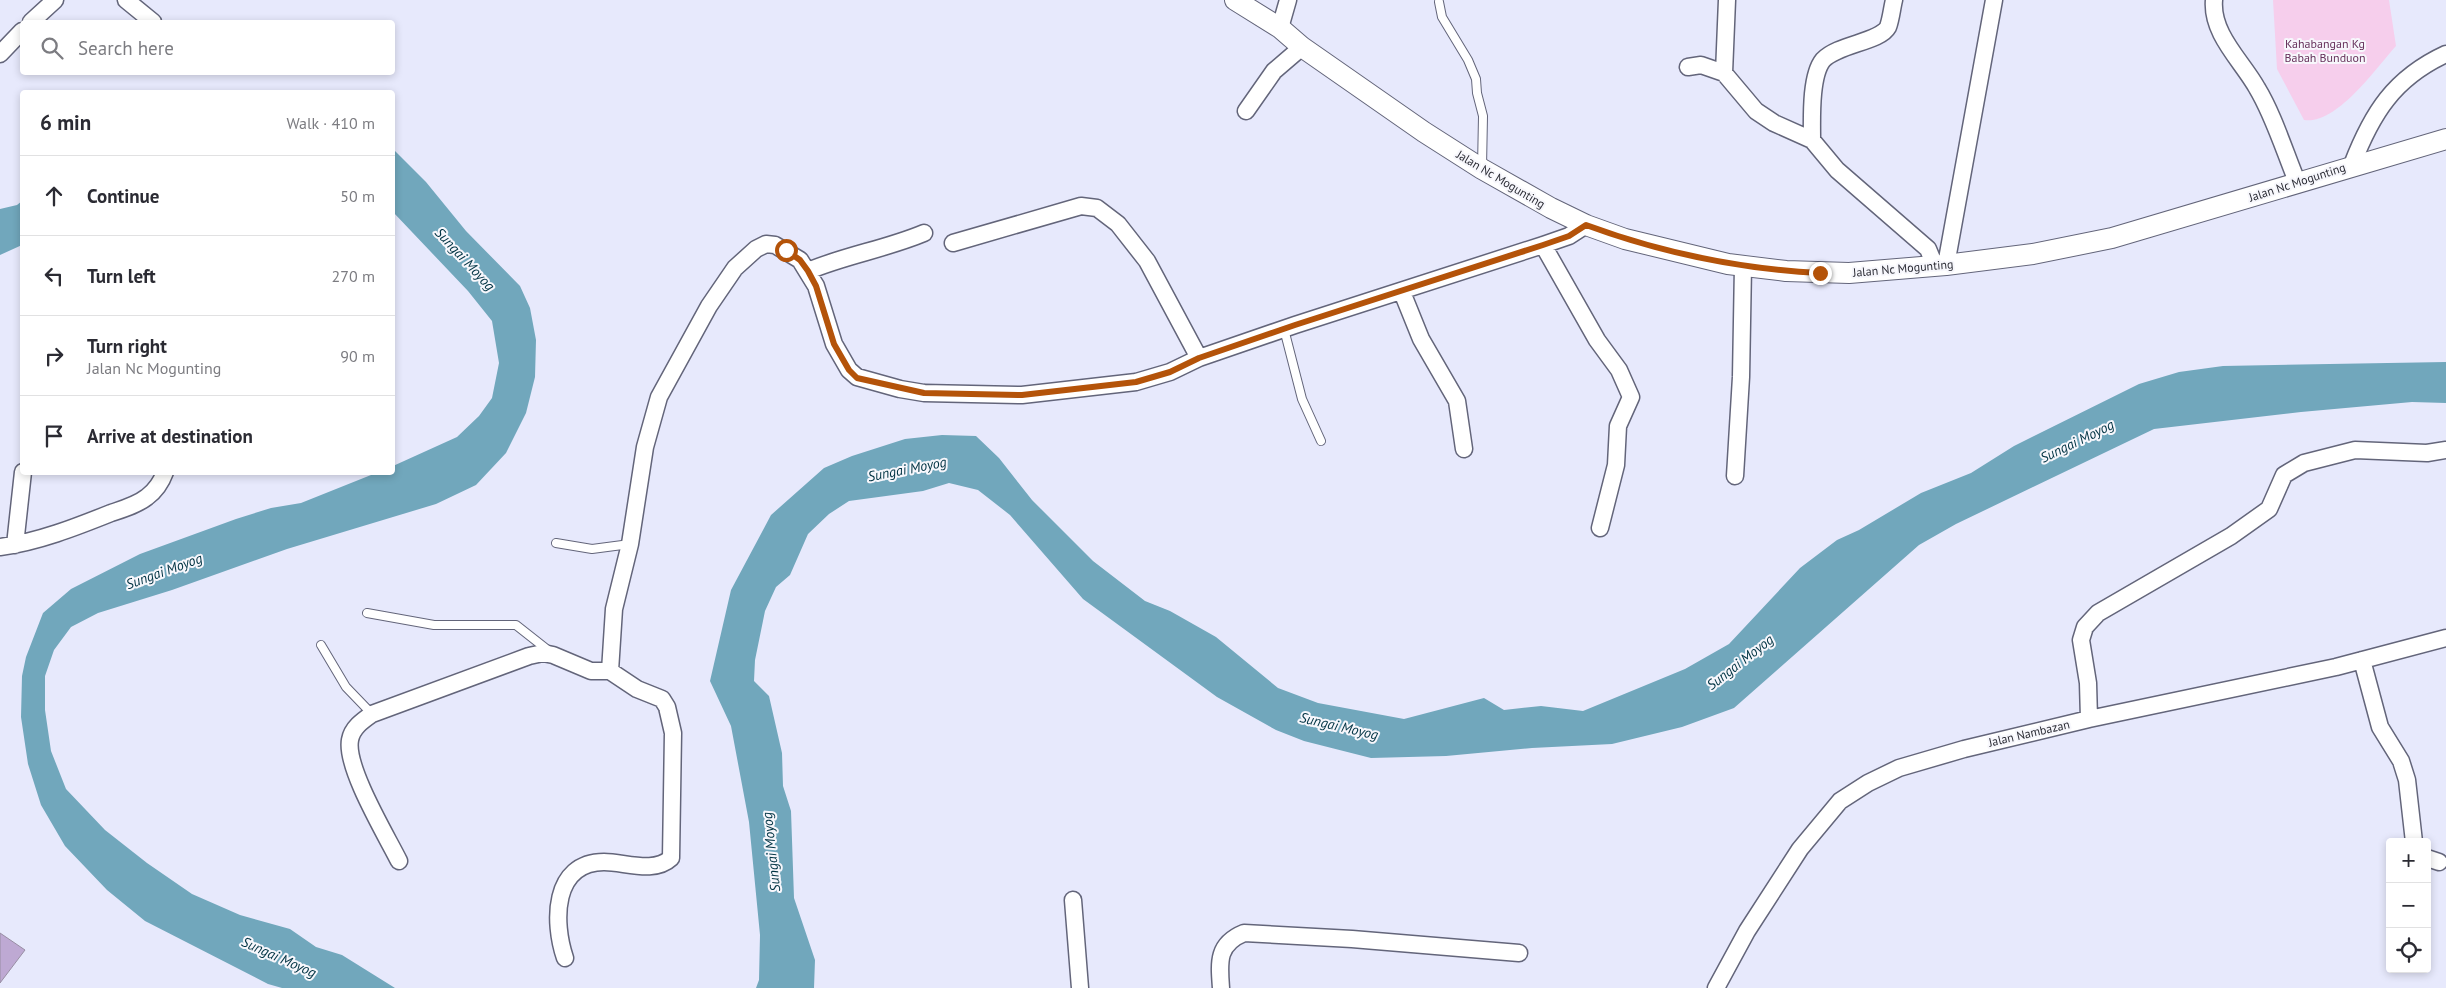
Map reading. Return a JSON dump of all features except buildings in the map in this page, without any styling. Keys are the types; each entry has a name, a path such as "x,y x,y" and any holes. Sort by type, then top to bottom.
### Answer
{"street":[{"path":"33,20 55,0"},
{"path":"126,0 151,20"},
{"name":"Jalan Nc Mogunting","path":"1235,0 1280,28 1302,47 1482,170 1586,225 1625,239 1671,252 1743,266 1786,271 1849,273 1940,266 2033,254 2112,238 2298,184 2352,165 2446,139"},
{"path":"1280,28 1288,0"},
{"path":"1724,73 1727,0"},
{"path":"1812,140 1814,85 1823,61 1839,49 1884,32 1889,24 1894,0"},
{"path":"1940,266 1994,0"},
{"path":"2214,0 2213,9 2228,49 2257,88 2298,184"},
{"path":"0,54 20,33"},
{"path":"1246,111 1274,71 1302,47"},
{"path":"2352,165 2366,129 2397,86 2432,60 2446,54"},
{"path":"1688,67 1700,65 1724,73 1756,111 1774,123 1812,140 1837,170 1928,249 1940,266"},
{"path":"953,243 1081,206 1097,208 1118,224 1147,261 1199,358"},
{"path":"610,671 614,609 630,544 645,447 659,397 698,324 714,299 740,262 756,249 766,244 775,244 786,250 800,260 808,271 816,286 834,344 849,370 857,378 900,389 944,395 1022,395 1136,382 1170,372 1199,358 1284,329 1569,236 1586,225"},
{"path":"808,271 835,259 903,242 924,233"},
{"path":"1543,245 1597,340 1619,370 1631,397 1618,426 1616,465 1600,528"},
{"path":"1735,476 1741,377 1743,266"},
{"path":"1402,292 1421,339 1457,402 1464,449"},
{"path":"2089,719 2088,683 2081,640 2085,627 2098,614 2231,536 2269,509 2284,475 2304,463 2355,450 2427,453 2446,450"},
{"path":"22,475 7,546 74,527 139,502 157,488 164,475"},
{"name":"Jalan Nambazan","path":"1716,988 1746,930 1800,849 1840,801 1868,783 1924,759 2089,719 2362,660 2446,638"},
{"path":"399,861 369,803 350,750 350,740 354,731 360,722 372,714 529,656 543,653 553,654 591,671 610,671 637,689 662,699 667,707 673,733 671,858 666,863 657,866 604,862 594,863 577,871 566,882 560,893 558,911 560,944 565,958"},
{"path":"2362,660 2380,727 2401,761 2407,780 2414,838"},
{"path":"1073,900 1080,988"},
{"path":"1221,988 1221,952 1231,938 1244,933 1352,939 1519,953"}],"lane":[{"path":"1439,2 1442,17 1468,60 1476,79 1477,93 1483,116 1482,170"},
{"path":"1284,329 1302,399 1320,441"},
{"path":"556,543 592,549 630,544"},
{"path":"366,613 434,625 516,625 553,654"},
{"path":"321,645 346,687 372,714"}],"green space":[{"name":"Kahabangan Kg Babah Bunduon","path":"2273,0 2389,0 2396,46 2367,80 2342,105 2329,114 2317,119 2304,120 2277,69"}],"water":[{"name":"Sungai Moyog","path":"395,151 426,182 466,231 520,286 530,308 536,340 535,377 526,413 506,453 476,485 436,504 287,549 172,590 98,613 71,627 54,650 45,676 45,710 51,751 66,789 105,830 147,863 192,894 240,915 290,929 316,947 342,955 395,988 282,988 268,984 145,921 107,890 65,846 41,805 28,764 21,717 22,676 26,657 43,613 71,589 140,554 236,519 271,508 301,503 371,475 395,475 395,465 457,437 479,416 492,398 499,363 492,321 468,291 395,214"},
{"path":"20,203 20,246 0,255 0,209"},
{"name":"Sungai Moyog","path":"2446,362 2446,403 2412,402 2301,412 2154,429 1956,524 1919,545 1734,708 1682,727 1612,744 1532,748 1446,756 1371,758 1304,741 1276,730 1217,697 1083,599 1010,515 978,490 949,483 923,491 849,501 829,514 808,534 790,575 776,587 765,611 755,660 754,681 769,696 782,753 783,786 791,811 794,898 815,960 814,988 756,988 759,980 760,935 749,822 731,726 710,681 731,590 771,515 824,468 852,456 905,439 942,435 976,436 999,458 1032,500 1093,561 1145,601 1170,611 1216,637 1278,688 1318,703 1404,719 1484,698 1504,710 1541,706 1583,711 1685,669 1729,644 1800,568 1837,540 1859,530 1921,493 1971,473 2014,446 2139,384 2179,372 2223,366"}],"route":[{"path":"786,250 800,260 808,271 816,286 834,344 849,370 857,378 900,389 944,395 1022,395 1136,382 1170,372 1199,358 1295,325 1402,292 1569,236 1586,225 1625,239 1671,252 1728,264 1820,273"}]}
